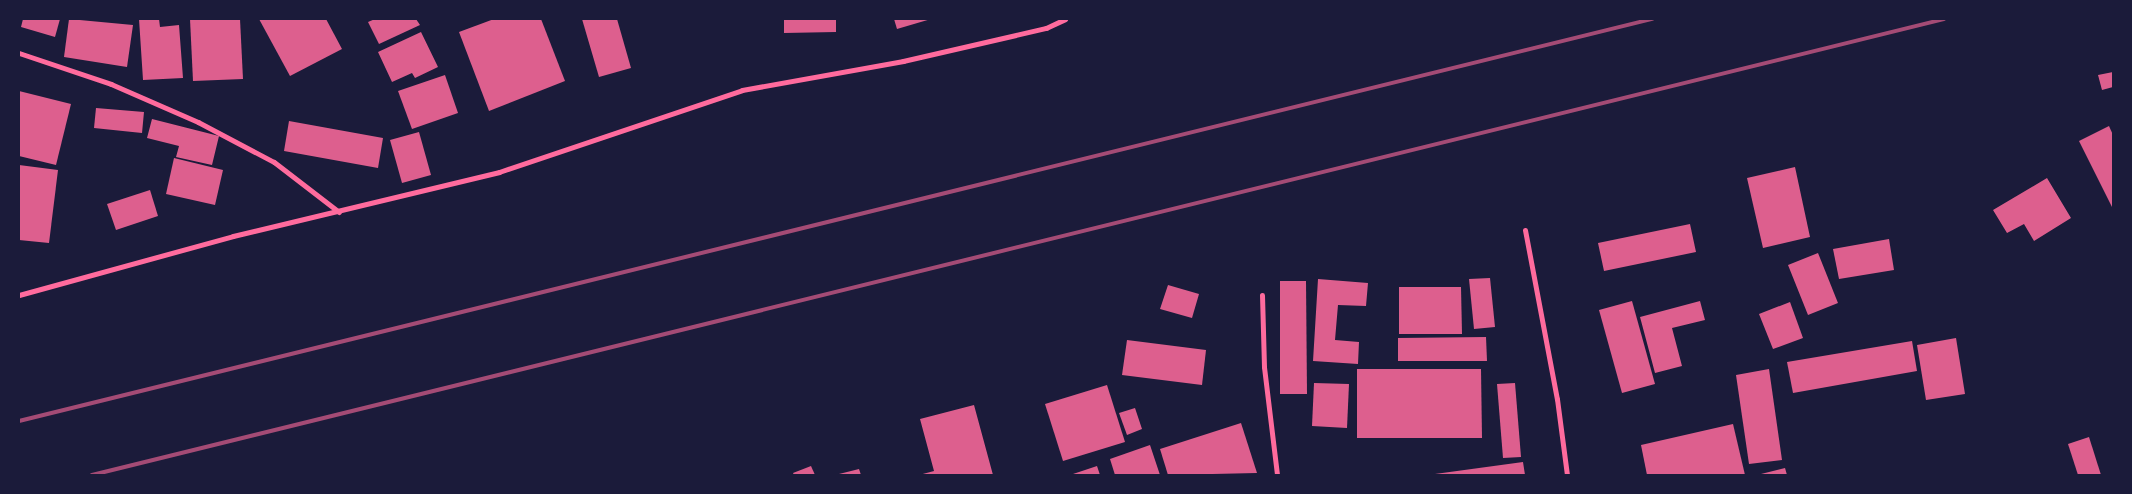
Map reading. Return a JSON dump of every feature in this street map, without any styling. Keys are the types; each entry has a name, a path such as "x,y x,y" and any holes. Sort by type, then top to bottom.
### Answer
{"street":[{"path":"19,294 233,236 499,172 742,90 903,61 1046,28 1065,19"},
{"path":"19,53 111,84 198,122 274,162 338,212"},
{"path":"1525,230 1557,399 1567,475"},
{"path":"1262,295 1264,367 1278,475"}],"building":[{"path":"23,19 60,19 55,37 21,27"},
{"path":"69,19 133,25 127,67 64,57"},
{"path":"139,19 159,19 160,27 179,25 183,78 143,80"},
{"path":"190,19 240,19 243,79 193,81"},
{"path":"259,19 326,19 342,49 290,76"},
{"path":"375,19 416,19 420,25 379,44 368,22"},
{"path":"494,19 541,19 565,81 489,111 459,32"},
{"path":"582,19 617,19 631,68 599,77"},
{"path":"784,19 836,19 836,32 784,33"},
{"path":"894,19 931,19 897,29"},
{"path":"421,32 438,67 415,78 412,73 392,82 378,52"},
{"path":"2113,72 2113,87 2102,90 2098,75"},
{"path":"445,75 458,113 412,129 398,91"},
{"path":"19,91 71,104 56,165 19,156"},
{"path":"96,108 144,112 142,133 94,128"},
{"path":"152,119 219,136 212,165 176,157 179,146 147,138"},
{"path":"289,121 383,138 378,168 284,151"},
{"path":"2109,126 2113,135 2113,209 2079,141"},
{"path":"419,132 431,175 402,183 390,140"},
{"path":"174,158 223,170 215,205 166,194"},
{"path":"19,165 58,170 49,243 19,240"},
{"path":"1795,167 1810,237 1763,248 1747,178"},
{"path":"2047,178 2071,218 2034,241 2024,224 2007,233 1993,210"},
{"path":"150,190 158,216 116,230 107,204"},
{"path":"1690,224 1696,252 1604,271 1598,243"},
{"path":"1889,239 1894,270 1839,279 1833,249"},
{"path":"1818,253 1838,303 1808,315 1788,265"},
{"path":"1490,278 1495,327 1474,329 1469,279"},
{"path":"1318,279 1368,283 1366,306 1338,305 1335,340 1359,342 1358,364 1313,361"},
{"path":"1280,281 1306,281 1307,394 1280,394"},
{"path":"1168,285 1199,294 1192,318 1160,309"},
{"path":"1399,287 1461,287 1462,334 1399,334"},
{"path":"1632,301 1655,384 1622,393 1599,310"},
{"path":"1700,301 1705,320 1672,328 1682,366 1655,373 1640,317"},
{"path":"1790,302 1803,338 1773,349 1759,314"},
{"path":"1486,337 1487,361 1398,361 1398,338"},
{"path":"1956,338 1965,394 1926,400 1917,345"},
{"path":"1127,340 1206,350 1202,385 1122,375"},
{"path":"1912,341 1917,371 1793,393 1787,362"},
{"path":"1357,369 1481,369 1482,438 1357,438"},
{"path":"1769,369 1782,460 1749,464 1736,375"},
{"path":"1314,383 1349,384 1347,428 1312,426"},
{"path":"1515,383 1521,457 1503,458 1497,384"},
{"path":"1107,385 1125,442 1063,461 1045,404"},
{"path":"974,405 993,475 919,475 934,471 920,419"},
{"path":"1135,408 1142,429 1127,435 1119,413"},
{"path":"1241,423 1257,473 1168,475 1160,449"},
{"path":"1733,424 1745,475 1647,475 1641,445"},
{"path":"2089,437 2101,475 2078,475 2068,444"},
{"path":"1150,445 1160,475 1115,475 1110,459"},
{"path":"1523,462 1525,475 1435,475 1435,474"},
{"path":"811,466 815,475 794,475 793,473"},
{"path":"1097,466 1100,475 1070,475"},
{"path":"1785,468 1787,475 1757,475"},
{"path":"859,469 861,475 835,475"}],"railway":[{"path":"19,421 1652,19"},
{"path":"92,475 1944,19"}]}
